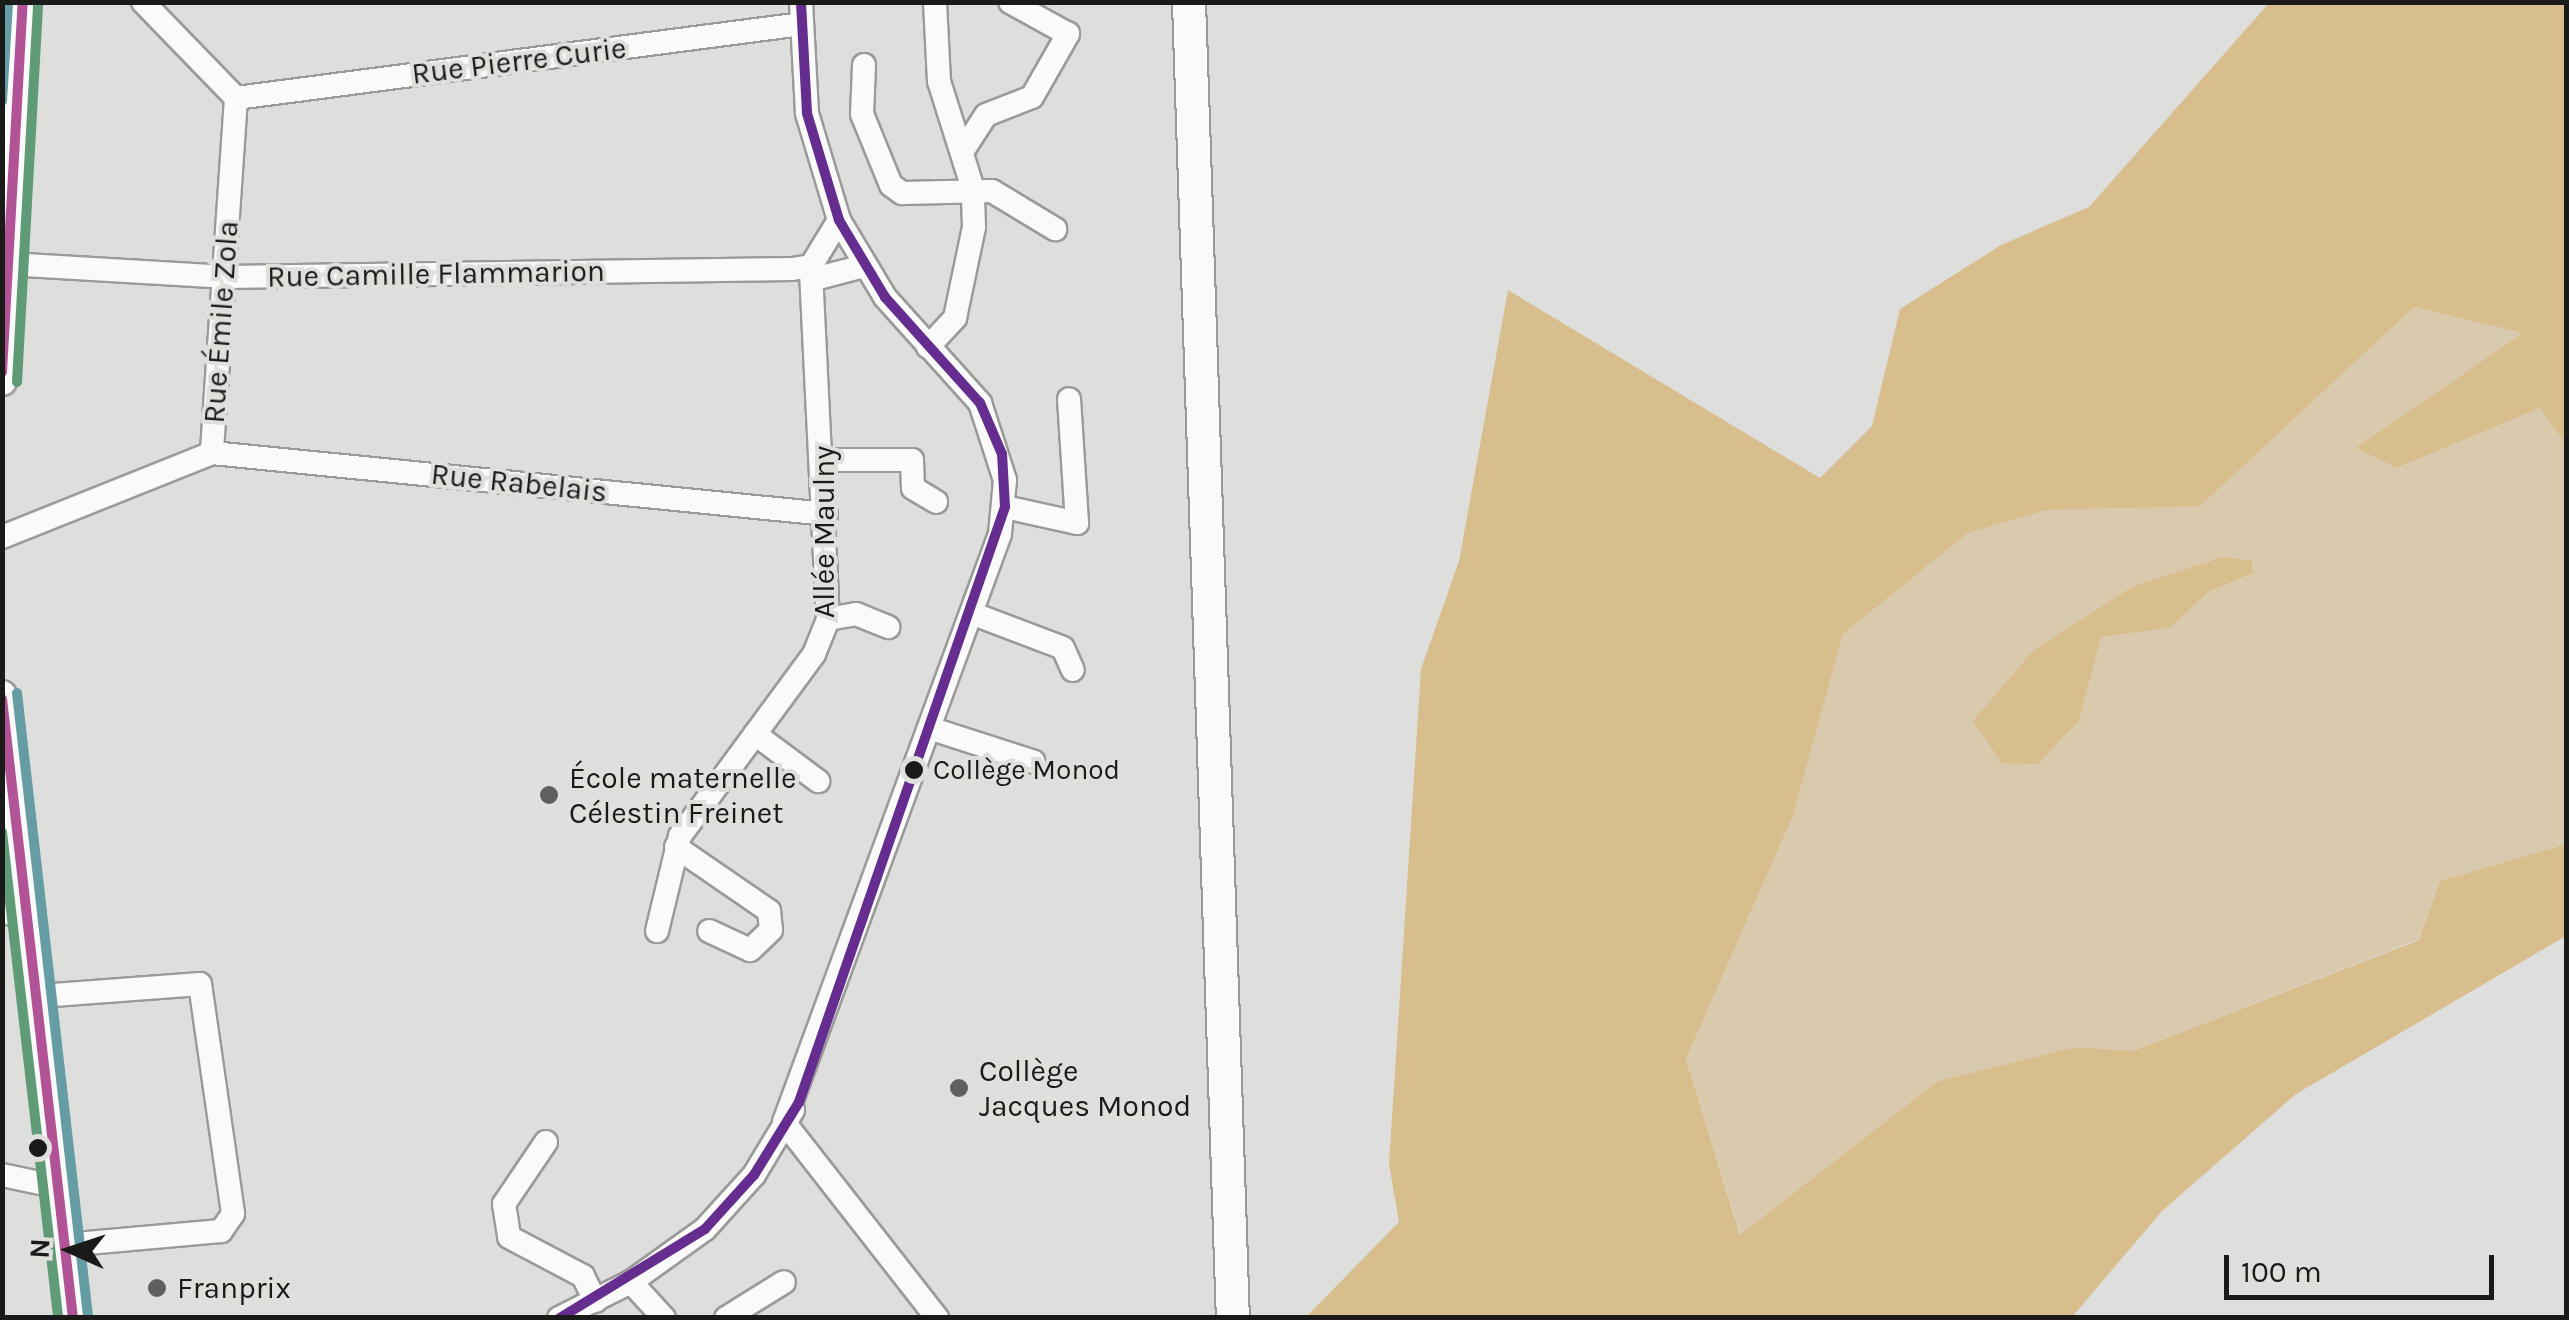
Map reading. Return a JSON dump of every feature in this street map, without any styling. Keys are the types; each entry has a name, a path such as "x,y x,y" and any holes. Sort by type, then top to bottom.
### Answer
{"highway":[{"path":"1190,2 1233,1318"},
{"path":"1212,2 1255,1318"}],"main road":[{"path":"2,381 23,2"},
{"path":"2,695 32,921 73,1318"}],"street":[{"path":"143,2 236,98"},
{"path":"928,347 955,318 973,196 939,81 935,2"},
{"path":"962,152 986,115 1032,97 1068,34 1010,2"},
{"path":"558,1318 631,1282 705,1229 754,1176 810,1079 866,904 971,614 1004,507 994,428 864,266 839,220 810,128 801,14"},
{"name":"Rue Pierre Curie","path":"236,98 801,14"},
{"path":"864,65 862,114 890,185 973,196 992,191 1054,229"},
{"name":"Rue Émile Zola","path":"2,537 212,453 236,98"},
{"path":"815,272 839,220"},
{"name":"Rue Camille Flammarion","path":"8,264 224,277 815,272 864,266"},
{"name":"Allée Maulny","path":"658,931 676,846 755,734 828,619 826,460 815,272"},
{"path":"1004,507 1077,523 1069,399"},
{"name":"Rue Rabelais","path":"212,453 826,514"},
{"path":"826,460 912,460 913,488 936,502"},
{"path":"828,619 856,614 888,627"},
{"path":"971,614 1063,648 1073,670"},
{"path":"929,728 1034,762"},
{"path":"755,734 818,781"},
{"path":"676,846 769,911 771,930 750,950 709,930"},
{"path":"2,911 32,921"},
{"path":"40,996 200,984 233,1214 221,1231 65,1244"},
{"path":"784,1122 937,1318"},
{"path":"546,1142 504,1204 509,1237 583,1276 596,1301"},
{"path":"2,1175 58,1187"},
{"path":"631,1282 664,1318"},
{"path":"726,1318 784,1282"}],"shaded area":[{"path":"2269,3 2566,3 2566,445 2540,408 2397,468 2356,448 2523,333 2414,307 2200,506 2047,510 1968,533 1843,634 1793,816 1686,1059 1740,1235 1938,1081 2075,1047 2133,1051 2419,940 2440,881 2566,844 2566,936 2296,1094 2162,1211 2072,1317 1306,1317 1399,1222 1389,1164 1421,669 1459,561 1508,290 1820,478 1872,426 1900,309 2001,245 2089,207"},
{"path":"2414,307 2524,333 2397,468 2540,408 2566,445 2566,844 2440,881 2419,939 2133,1051 2075,1047 1938,1081 1741,1236 1686,1059 1793,816 1843,634 1968,533 2047,510 2200,505","holes":["2252,561 2253,573 2208,592 2170,628 2101,637"]},
{"path":"2223,557 2252,561 2253,573 2208,592 2170,628 2101,637 2079,720 2038,764 2002,763 1973,721 2033,651 2132,587"}],"transit line":[{"path":"2,101 8,2"},
{"path":"2,372 23,2"},
{"path":"560,1318 705,1229 754,1175 799,1102 1005,507 1002,454 980,403 885,297 839,220 807,113 801,2"},
{"path":"17,382 38,3"},
{"path":"17,693 88,1316"},
{"path":"2,699 73,1318"},
{"path":"2,832 58,1318"}],"place":[{"name":"Collège Monod","path":"914,770"},
{"name":"École maternelle Célestin Freinet","path":"549,795"},
{"name":"Collège Jacques Monod","path":"959,1088"},
{"name":"Franprix","path":"157,1288"}]}
